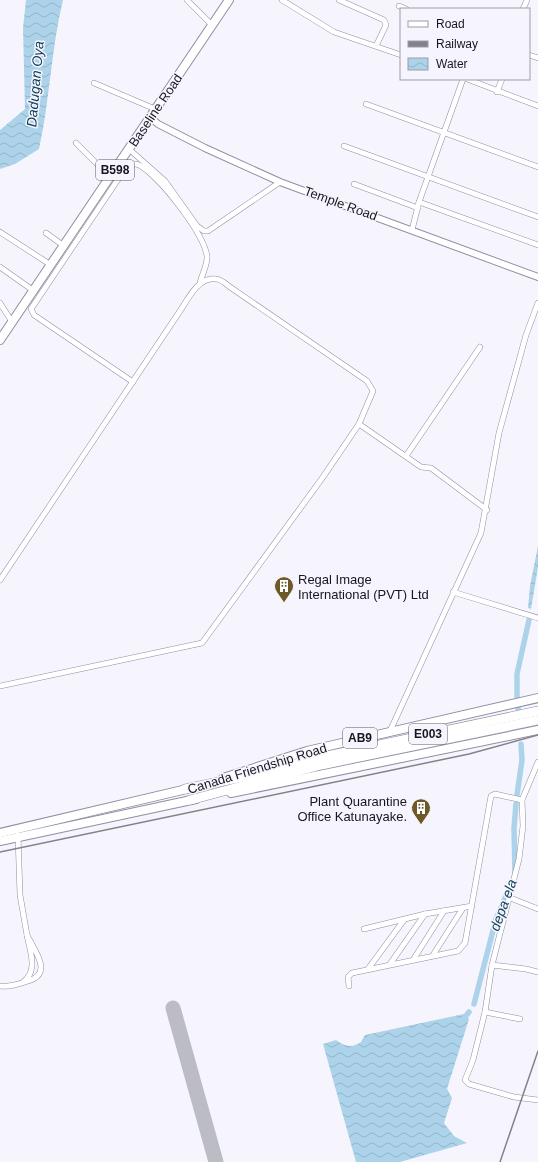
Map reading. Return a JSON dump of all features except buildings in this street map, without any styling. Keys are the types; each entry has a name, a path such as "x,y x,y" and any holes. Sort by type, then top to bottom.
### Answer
{"highway":[{"name":"E003","path":"190,800 320,761 538,711"},
{"name":"E003","path":"185,789 320,761 538,720"}],"main road":[{"name":"Baseline Road","path":"0,340 229,0"},
{"name":"Canada Friendship Road","path":"0,841 18,833 185,789 307,751 538,698"},
{"name":"Canada Friendship Road","path":"0,833 18,833 255,789 340,769 538,730"}],"street":[{"path":"186,0 212,25"},
{"path":"282,0 334,32 400,55"},
{"path":"339,0 384,20 386,25 376,46"},
{"path":"399,6 404,8"},
{"path":"412,230 419,202 464,80"},
{"path":"469,80 497,92 538,106"},
{"path":"497,92 502,80"},
{"path":"94,83 155,109"},
{"path":"366,104 538,167"},
{"name":"Temple Road","path":"150,117 158,124 205,148 280,182 538,277"},
{"path":"76,143 110,177"},
{"path":"344,146 538,217"},
{"path":"129,149 165,181 197,226 204,231 214,226 280,182"},
{"path":"0,580 200,283 207,256 198,234 162,183 139,166 131,164 127,166 31,309 34,315 133,382"},
{"path":"354,184 418,208"},
{"path":"419,202 538,245"},
{"path":"0,232 51,265"},
{"path":"46,233 64,246"},
{"path":"0,267 34,291"},
{"path":"0,686 202,643 319,483 360,424 373,391 367,381 218,279 208,279 200,283"},
{"path":"0,303 12,322"},
{"path":"390,731 453,592 482,533 499,433 526,335 538,303"},
{"path":"406,456 480,347"},
{"path":"360,424 422,467 431,468 487,510"},
{"path":"453,592 538,618"},
{"path":"538,762 522,800 523,826 519,859 492,964 485,1012 473,1060 465,1080 469,1084 514,1097 538,1100"},
{"path":"349,986 348,977 352,973 458,951 465,943 491,796 495,794 522,800"},
{"path":"18,833 20,895 33,967 30,975 22,983"},
{"path":"508,897 538,909"},
{"path":"364,929 425,914 472,906"},
{"path":"433,955 463,908"},
{"path":"412,960 444,910"},
{"path":"390,964 425,914"},
{"path":"368,969 404,920"},
{"path":"0,986 22,983 38,977 42,969 39,958 27,935"},
{"path":"492,964 538,972"},
{"path":"485,1012 520,1019"}],"water":[{"name":"Dadugan Oya","path":"26,0 63,0 39,149 15,164 0,169 0,130 25,109 23,28"},
{"path":"538,546 538,567 531,609 528,608 530,586"},
{"path":"464,1014 469,1019 447,1089 452,1098 444,1123 454,1136 467,1143 400,1162 356,1162 323,1044 336,1040 342,1044 352,1046 361,1042 365,1035"}],"waterway":[{"name":"depa ela","path":"517,697 517,674 529,620"},
{"name":"depa ela","path":"518,707 519,729"},
{"name":"depa ela","path":"517,795 522,760 521,744"},
{"name":"depa ela","path":"515,874 514,828 516,804"},
{"name":"depa ela","path":"474,1004 496,919 512,882"},
{"name":"depa ela","path":"462,1021 469,1012"}],"taxiway":[{"path":"173,1008 216,1162"}],"railway":[{"path":"0,852 469,754 538,735"},
{"path":"500,1162 538,1051"}],"place":[{"name":"Regal Image International (PVT) Ltd","path":"284,603"},
{"name":"Plant Quarantine Office Katunayake.","path":"421,825"}]}
